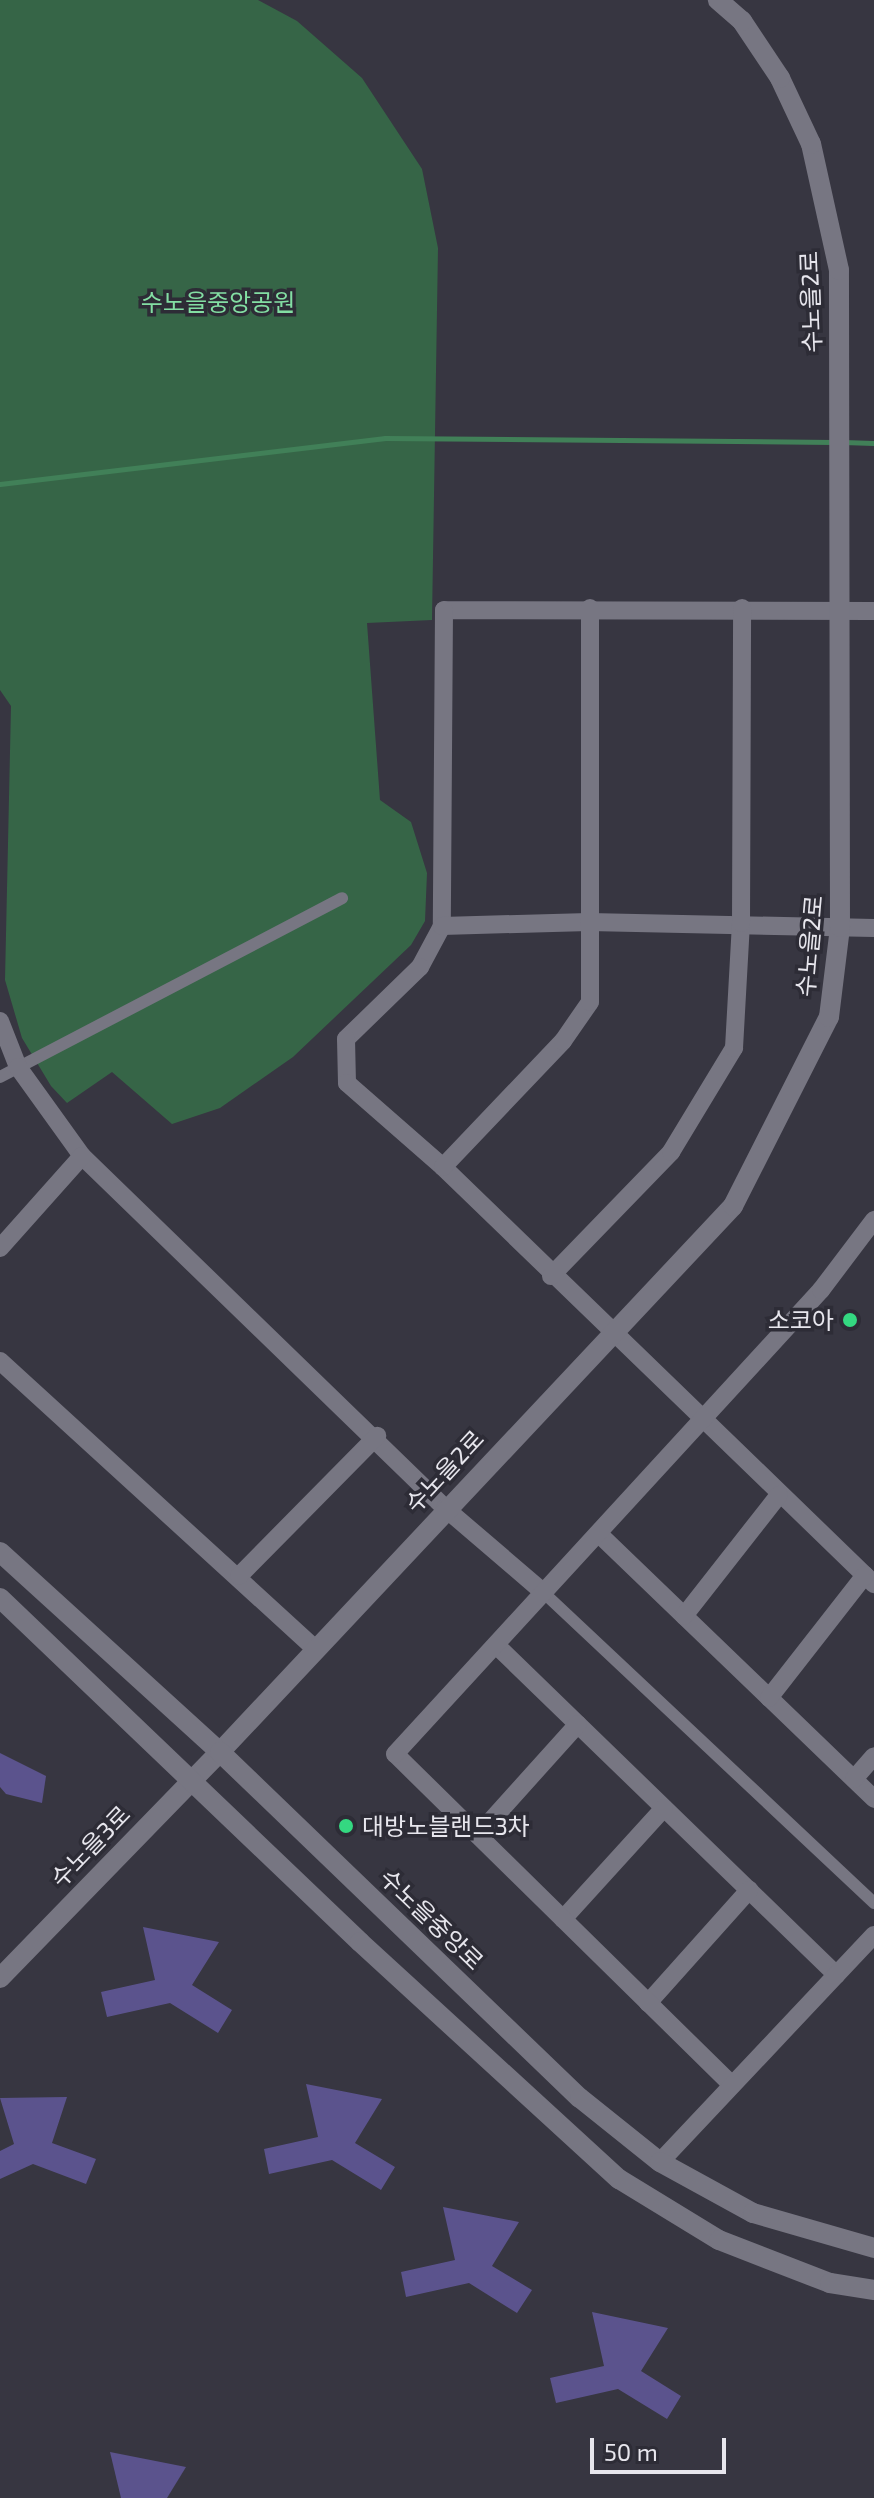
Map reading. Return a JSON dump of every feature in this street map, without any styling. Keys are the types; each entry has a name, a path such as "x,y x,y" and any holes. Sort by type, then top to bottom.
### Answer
{"street":[{"name":"수노을2로","path":"220,1752 445,1508 733,1206 829,1017 840,927 839,270 811,144 780,78 742,21 718,0"},
{"path":"443,1167 563,1041 590,1002 590,608"},
{"path":"551,1276 671,1152 734,1048 741,923 742,608"},
{"path":"769,1698 869,1580 551,1276 443,1167 347,1083 346,1039 420,967 442,926 444,610 742,608 874,611"},
{"path":"0,1077 342,898"},
{"path":"442,926 589,922 874,928"},
{"path":"0,1021 18,1067 82,1156 377,1436 445,1508 544,1593 874,1903"},
{"path":"0,1248 82,1156"},
{"path":"732,2085 395,1754 821,1290 874,1220"},
{"path":"0,1361 239,1576 314,1648"},
{"path":"239,1576 377,1436"},
{"path":"684,1616 779,1495"},
{"path":"599,1534 874,1799"},
{"name":"수노을중앙로","path":"0,1552 220,1752 580,2098 660,2162 753,2213 874,2248"},
{"path":"0,1598 192,1777 360,1942 619,2179 719,2240 830,2283 874,2290"},
{"path":"496,1645 836,1975"},
{"path":"478,1835 578,1724"},
{"name":"수노을3로","path":"0,1978 192,1777 220,1752"},
{"path":"854,1779 874,1756"},
{"path":"563,1919 664,1808"},
{"path":"648,2003 749,1890"},
{"path":"660,2162 874,1935"}],"green space":[{"name":"수노을중앙공원","path":"0,0 258,0 297,21 362,78 422,169 438,248 432,620 367,623 380,800 411,822 427,873 425,921 411,945 293,1057 220,1108 172,1124 112,1072 67,1103 51,1086 22,1038 5,980 11,706 0,690"}],"building":[{"path":"0,1753 46,1776 42,1803 6,1794 0,1787"},
{"path":"143,1927 219,1942 192,1985 232,2010 218,2033 170,2003 107,2017 101,1992 155,1980"},
{"path":"306,2084 382,2099 355,2143 395,2167 381,2190 332,2160 269,2174 264,2149 318,2137"},
{"path":"67,2097 52,2143 96,2159 86,2184 33,2164 0,2179 0,2151 14,2144 0,2098"},
{"path":"443,2207 519,2222 492,2266 532,2290 517,2313 469,2283 406,2297 401,2272 455,2260"},
{"path":"592,2312 668,2328 641,2371 681,2396 667,2419 618,2389 556,2403 550,2378 604,2366"},
{"path":"110,2452 186,2467 167,2498 121,2498"}],"waterway":[{"path":"0,484 385,438 833,442"},
{"path":"843,442 874,443"}],"place":[{"name":"소코아","path":"850,1320"},
{"name":"대방노블랜드3차","path":"346,1826"}]}
